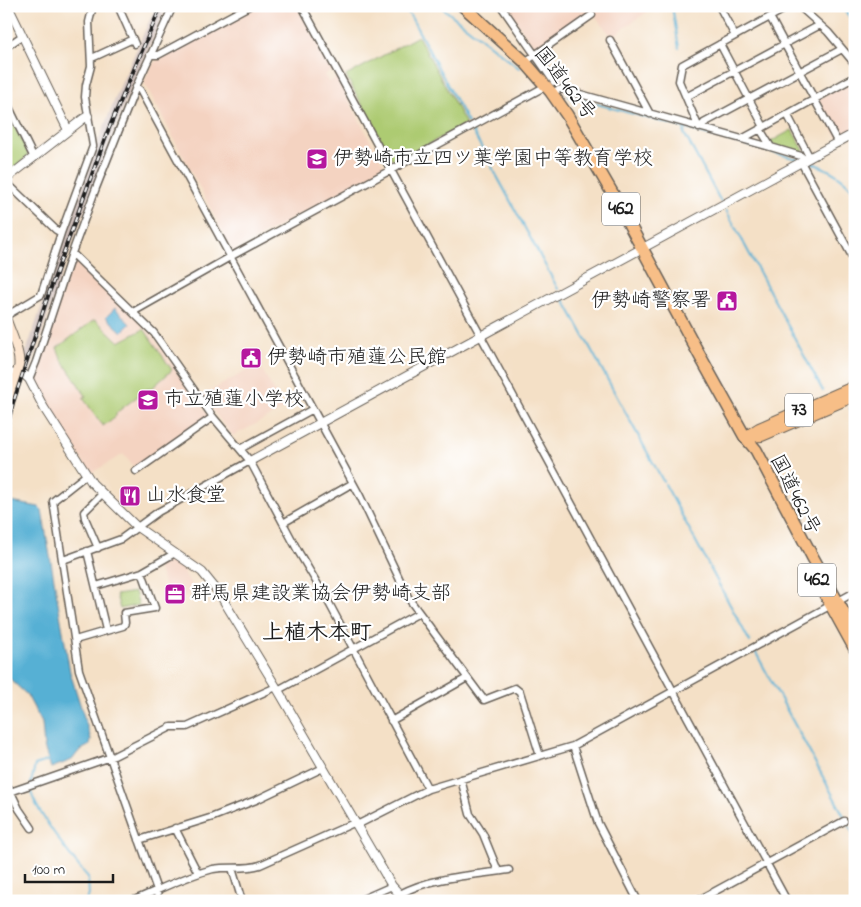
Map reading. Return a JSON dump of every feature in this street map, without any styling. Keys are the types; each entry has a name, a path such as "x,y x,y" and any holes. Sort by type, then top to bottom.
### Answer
{"highway":[{"name":"国道462号","path":"463,6 502,39 550,86 586,144 745,437 756,450 812,556 855,650"},
{"name":"国道462号","path":"834,603 855,633"}],"main road":[{"path":"6,318 18,354 18,371 6,405"},
{"name":"73","path":"745,437 758,428 855,386"},
{"name":"73","path":"745,437 762,436 855,396"}],"street":[{"path":"6,318 42,295 61,233 93,146 85,91 92,58 89,22 93,6"},
{"path":"92,58 134,42 118,6"},
{"path":"29,379 72,252 136,87 173,6"},
{"path":"150,56 158,55 249,6"},
{"path":"302,6 787,901"},
{"path":"501,6 534,54 550,86 771,147 801,156 806,160"},
{"path":"719,6 735,36"},
{"path":"699,128 679,81 681,67 790,6"},
{"path":"799,6 820,25 855,64"},
{"path":"7,7 68,130"},
{"path":"525,62 592,15"},
{"path":"770,17 838,142"},
{"path":"686,97 820,25"},
{"path":"6,47 22,36"},
{"path":"610,40 650,114"},
{"path":"720,44 749,98 771,147"},
{"path":"699,128 704,123 842,48"},
{"path":"742,139 855,77"},
{"path":"134,312 230,257 550,86"},
{"path":"136,87 140,90 353,483 409,599 484,700 515,688 520,692 540,756"},
{"path":"6,101 34,158"},
{"path":"786,114 855,262"},
{"path":"61,233 6,181 88,116"},
{"path":"62,560 121,539 158,512 320,422 481,337 855,133"},
{"path":"72,252 154,333 213,416 250,461 330,605 428,789"},
{"path":"6,372 18,371 29,379 44,408 86,475 102,494 137,527 202,572 219,593 277,688 392,886 403,898 408,890 432,882 509,870"},
{"path":"240,448 313,409"},
{"path":"136,470 213,416"},
{"path":"86,475 53,501 79,670 157,890 158,901"},
{"path":"283,523 353,483"},
{"path":"98,548 84,512 102,494"},
{"path":"87,552 106,630"},
{"path":"96,586 142,572 175,553"},
{"path":"75,640 123,626 125,623 124,613 156,608 142,572"},
{"path":"132,901 198,873 216,868 250,868 260,865 356,824 428,789 572,746 855,592"},
{"path":"32,828 8,790 32,785 110,757 171,727 187,727 277,688 420,613"},
{"path":"391,721 467,678"},
{"path":"572,746 598,822 638,901"},
{"path":"139,840 213,817 256,800 324,768"},
{"path":"461,779 470,814 483,834 498,871"},
{"path":"697,901 844,821"},
{"path":"176,828 198,873"},
{"path":"232,868 242,901"},
{"path":"358,901 392,886"},
{"path":"577,901 585,901"}],"shaded area":[{"path":"156,6 167,6 106,152 69,252 29,373 22,365 96,147 121,84"},
{"path":"256,6 298,6 333,70 324,75 329,82 337,78 385,168 233,251 144,82 153,63"},
{"path":"507,6 655,6 612,37 592,12 535,50"},
{"path":"855,80 855,130 842,137 837,137 819,103 820,98"},
{"path":"75,258 151,334 209,416 135,468 123,454 90,474 34,378 72,259"},
{"path":"259,364 284,409 233,436 201,396"},
{"path":"173,555 189,566 186,566 183,571 192,586 197,585 200,590 170,602 157,564"}],"green space":[{"path":"418,36 466,124 399,160 392,159 346,76"},
{"path":"12,120 28,153 27,157 6,174 6,123"},
{"path":"792,130 804,150 802,153 772,145 770,142"},
{"path":"94,320 119,342 144,329 172,370 151,389 147,389 116,413 116,416 103,426 83,398 86,396 62,360 57,348"},
{"path":"135,592 139,605 120,609 116,595"}],"water":[{"path":"115,308 130,324 122,332 106,317"},
{"path":"11,502 39,507 42,510 70,672 91,739 90,745 79,751 72,760 51,768 44,747 42,723 27,695 6,675 6,516"}],"waterway":[{"path":"405,6 468,123"},
{"path":"440,6 519,68"},
{"path":"672,6 679,48"},
{"path":"846,6 855,17"},
{"path":"568,96 797,159"},
{"path":"685,129 684,133 721,202"},
{"path":"473,132 558,289"},
{"path":"810,162 835,174 855,192"},
{"path":"726,210 823,391"},
{"path":"563,298 663,481"},
{"path":"850,408 855,416"},
{"path":"665,484 750,642"},
{"path":"755,651 844,816"},
{"path":"31,783 35,765 50,760"},
{"path":"31,788 32,795 45,819 88,877 89,895 86,901"},
{"path":"848,825 855,836"}],"railway":[{"path":"6,431 13,403 49,293 107,133 161,6"}],"place":[{"name":"伊勢崎市立四ツ葉学園中等教育学校","path":"317,159"},
{"name":"伊勢崎警察署","path":"727,301"},
{"name":"伊勢崎市殖蓮公民館","path":"251,358"},
{"name":"市立殖蓮小学校","path":"148,400"},
{"name":"山水食堂","path":"130,496"},
{"name":"群馬県建設業協会伊勢崎支部","path":"175,594"}],"district":[{"name":"上植木本町","path":"317,634"}]}
